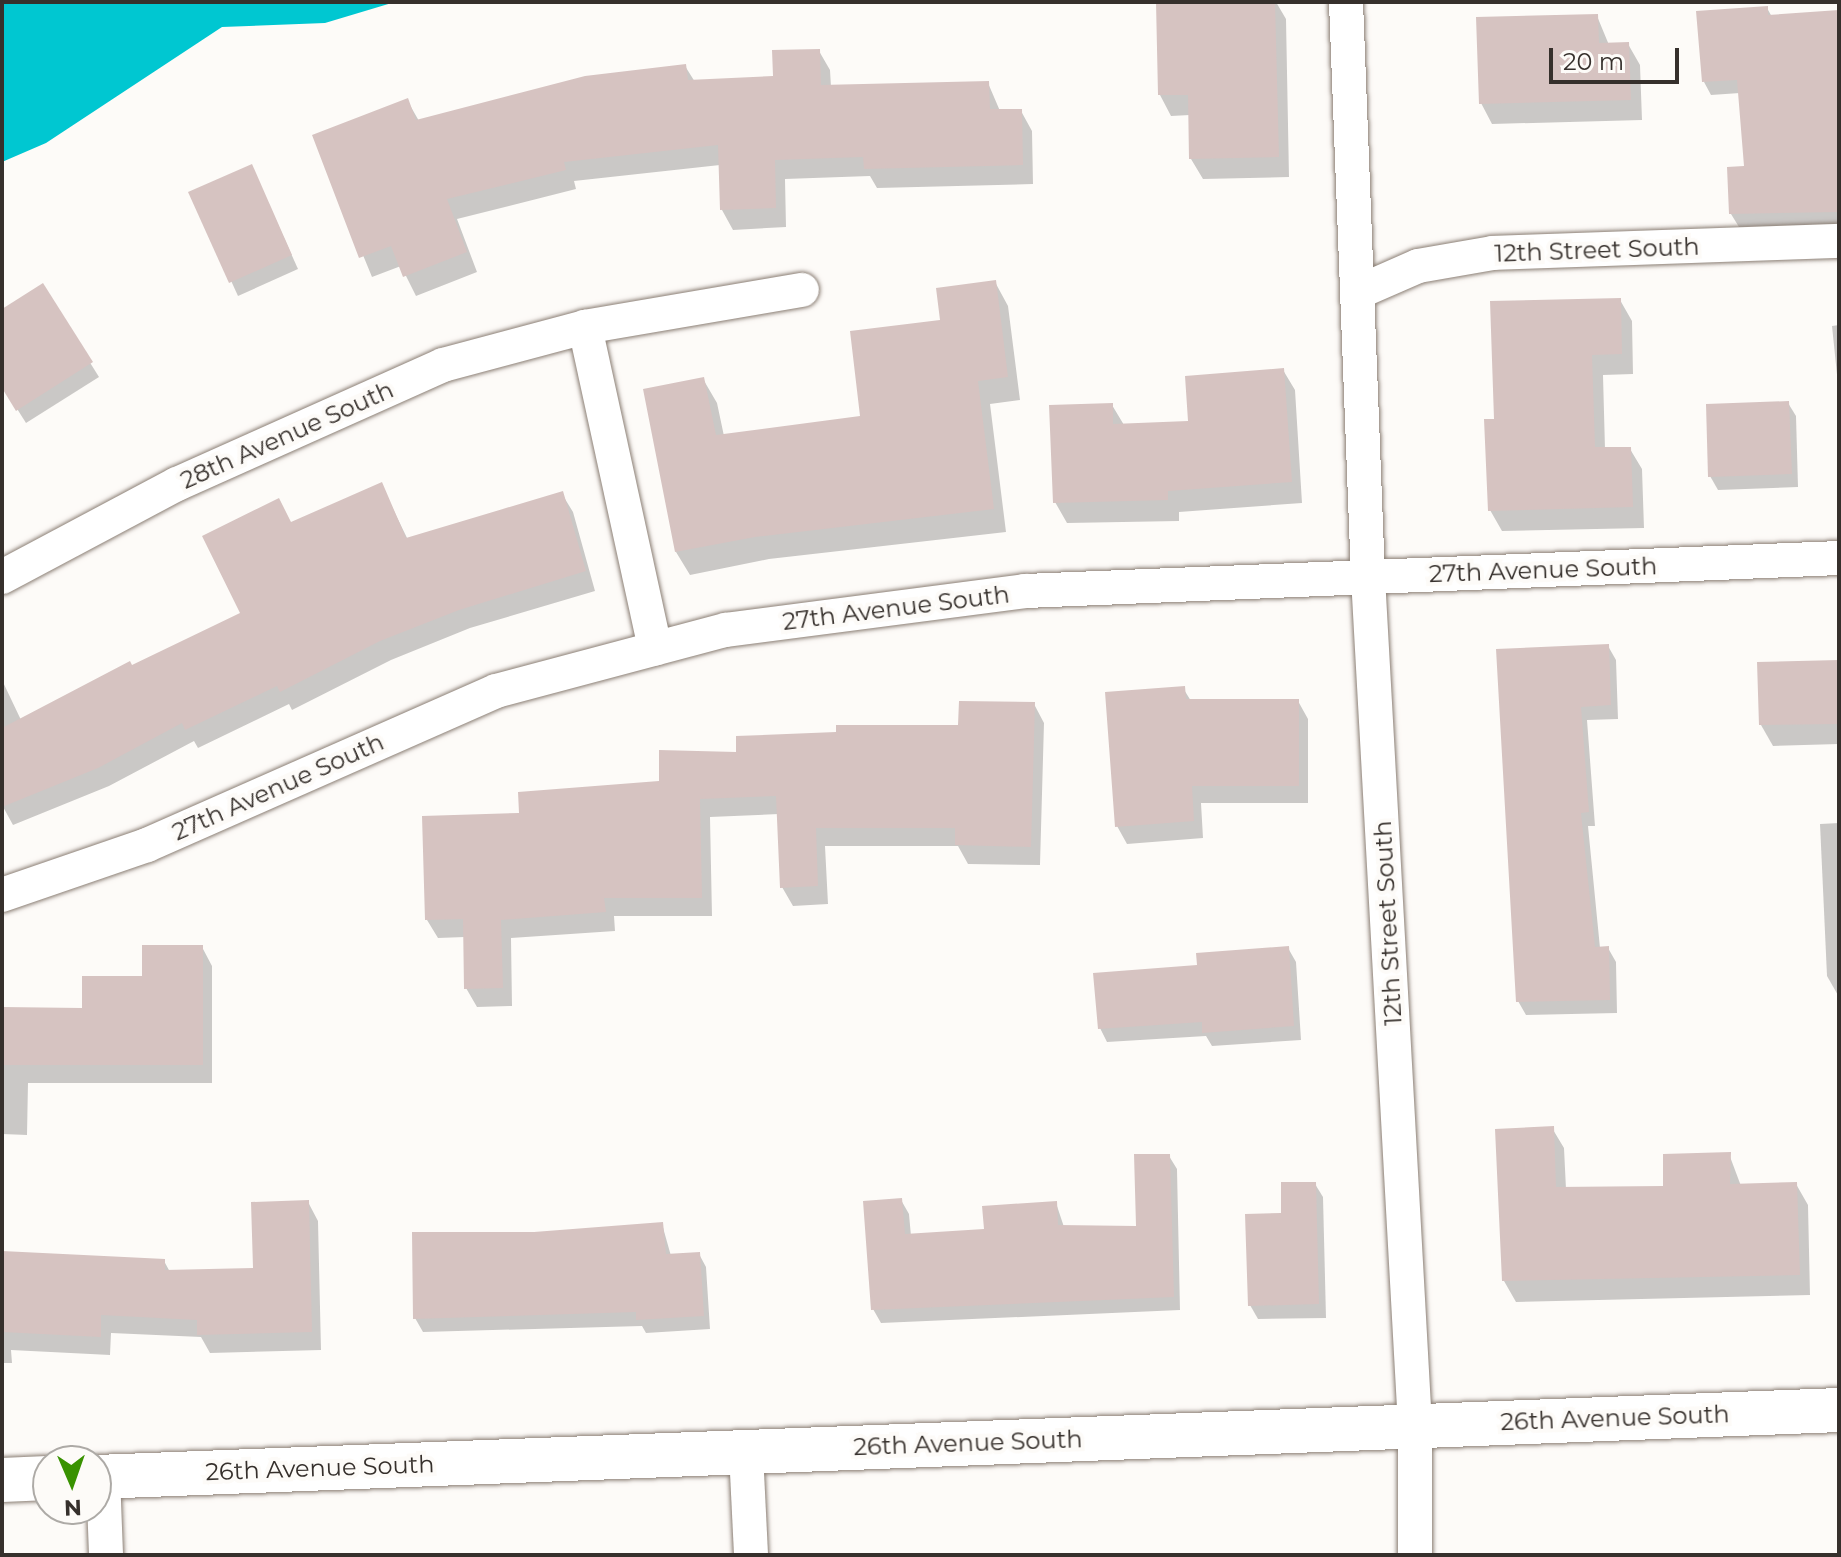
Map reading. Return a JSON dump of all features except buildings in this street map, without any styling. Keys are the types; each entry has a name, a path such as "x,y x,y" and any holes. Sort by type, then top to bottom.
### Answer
{"street":[{"name":"12th Street South","path":"1346,2 1361,291 1368,577 1415,1426 1415,1555"},
{"name":"12th Street South","path":"1361,291 1418,266 1493,253 1839,241"},
{"name":"28th Avenue South","path":"2,577 177,484 443,365 585,327 802,290"},
{"path":"585,327 655,648"},
{"name":"27th Avenue South","path":"2,895 147,845 496,691 726,630 1025,591 1839,558"},
{"name":"26th Avenue South","path":"112,1476 1839,1410"},
{"path":"746,1452 751,1555"},
{"path":"2,1480 32,1479"},
{"path":"103,1525 106,1555"}],"water":[{"path":"2,2 395,2 325,23 222,27 46,143 2,162"}]}
